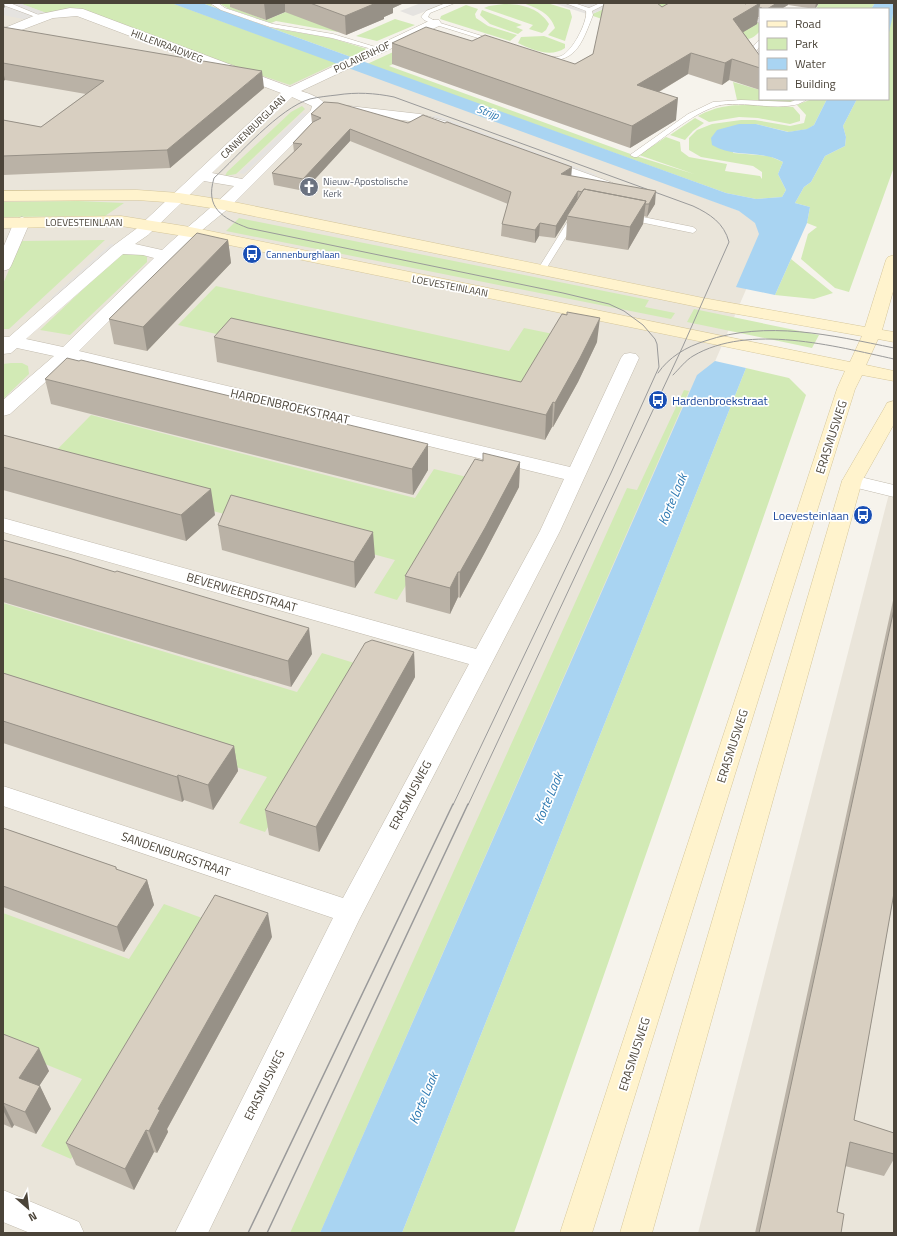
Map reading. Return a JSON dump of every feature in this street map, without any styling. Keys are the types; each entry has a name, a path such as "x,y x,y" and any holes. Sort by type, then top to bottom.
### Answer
{"main road":[{"path":"3,196 137,195 179,198 224,205 542,269 703,304 894,337"},
{"name":"LOEVESTEINLAAN","path":"3,222 121,221 190,232 894,376"},
{"name":"ERASMUSWEG","path":"576,1233 846,389 872,333 894,260"},
{"path":"636,1233 852,481 894,407"}],"street":[{"name":"HILLENRAADWEG","path":"3,33 43,18 71,11 89,14 128,31 289,92"},
{"name":"POLANENHOF","path":"289,92 436,23"},
{"name":"CANNENBURGLAAN","path":"6,345 149,225 289,92 315,102 319,105 319,108"},
{"path":"3,410 67,352 166,258 190,232 224,205 246,184 319,108 346,109 420,118 459,131"},
{"path":"534,158 608,186"},
{"path":"201,176 246,184"},
{"path":"3,266 22,222"},
{"path":"119,249 134,248 158,254 166,258"},
{"name":"HARDENBROEKSTRAAT","path":"6,345 67,352 576,474"},
{"name":"ERASMUSWEG","path":"191,1233 350,912 481,659 550,531 630,358"},
{"path":"852,481 894,491"},
{"name":"BEVERWEERDSTRAAT","path":"3,525 481,659"},
{"name":"SANDENBURGSTRAAT","path":"3,796 350,912"},
{"path":"3,1206 68,1233"}],"lane":[{"path":"4,3 43,18"},
{"path":"213,3 223,9 272,26 333,36 379,49"},
{"path":"452,3 428,12 424,17 426,20 501,44"},
{"path":"568,3 589,10 604,3"},
{"path":"537,56 554,59 563,57 576,49 590,15 589,10"},
{"path":"733,13 759,21"},
{"path":"759,43 753,50 759,58"},
{"path":"634,154 691,116 716,104 741,102 792,104 801,100"},
{"path":"542,269 580,208"},
{"path":"618,215 693,230"}],"shaded area":[{"path":"3,3 182,3 761,219 770,227 748,285 339,1233 3,1233"},
{"path":"3,3 19,3 49,14 28,20 3,15"},
{"path":"421,3 448,3 413,16 400,11"},
{"path":"553,3 617,3 590,15"},
{"path":"303,113 308,114 244,174 239,173"},
{"path":"436,115 597,175 593,177 432,117"},
{"path":"111,244 116,245 56,299 51,298"},
{"path":"890,490 894,491 894,1233 698,1233"}],"green space":[{"path":"19,3 171,3 337,63 290,85 167,44 87,13 49,14"},
{"path":"202,3 210,3 212,6 272,28 331,38 367,49 351,57"},
{"path":"219,3 241,3 231,7 266,20 308,3 338,32 276,21 271,23 229,9"},
{"path":"523,3 547,3 570,10 572,17 565,41 548,35 555,28 550,18 538,9"},
{"path":"617,3 691,3 759,22 759,32 754,37 742,39 733,38 749,28 602,19 590,15"},
{"path":"819,3 875,3 872,8 816,8"},
{"path":"504,4 524,6 540,14 549,24 546,30 542,33 529,29 533,25 484,8"},
{"path":"466,5 478,9 475,14 476,18 488,26 517,35 510,41 440,19 441,16"},
{"path":"482,10 522,25 516,27 523,30 518,34 490,24 480,15"},
{"path":"894,13 894,167 849,292 835,288 801,259 808,234 817,227 807,223 810,207 795,203 804,187 811,182 825,156 845,146 846,137 843,126 856,100 889,100 889,30"},
{"path":"395,19 415,25 377,41 356,36"},
{"path":"437,32 413,54 389,66 636,156 694,174 639,155 666,137 680,142 681,151 689,157 727,164 725,171 760,176 762,179 762,172 753,166 701,157 689,150 689,138 697,130 712,124 741,120 755,120 790,126 804,123 806,115 797,105 810,100 826,100 814,125 808,129 789,132 756,124 739,124 733,153 769,156 783,162 778,174 786,190 782,197 756,199 726,193 367,64"},
{"path":"544,36 565,44 565,48 560,51 548,53 529,48 518,43 521,37"},
{"path":"733,82 759,90 759,100 794,100 790,102 737,100"},
{"path":"754,105 793,107 800,115 800,121 790,124 758,118 739,117 709,122 698,116 725,106"},
{"path":"302,106 305,109 236,174 225,176 227,172 291,112"},
{"path":"695,118 704,123 693,131 685,140 670,135"},
{"path":"78,201 124,203 105,216 3,217 3,202"},
{"path":"239,218 649,300 645,307 675,313 671,319 226,231"},
{"path":"105,240 9,329 3,329 3,284 21,241"},
{"path":"139,252 147,257 147,262 70,335 40,330 117,257 126,253"},
{"path":"791,259 833,293 814,299 775,295"},
{"path":"216,286 509,351 524,328 558,335 501,429 496,399 178,325"},
{"path":"694,309 819,335 812,348 687,322"},
{"path":"22,363 28,366 29,374 3,399 3,364"},
{"path":"746,368 789,378 806,395 514,1233 402,1233"},
{"path":"684,390 689,391 320,1233 290,1233 627,488 637,490"},
{"path":"91,415 415,498 434,469 471,478 397,600 374,593 395,560 42,465"},
{"path":"3,603 297,692 322,653 364,666 265,832 239,823 267,777 3,691"},
{"path":"164,904 213,922 71,1159 41,1146 82,1079 3,1047 3,913 129,959"}],"water":[{"name":"Strijp","path":"171,3 202,3 726,193 756,199 782,197 786,190 778,174 783,162 766,156 730,152 712,145 711,138 717,130 739,124 756,124 788,132 807,129 814,125 826,100 856,100 843,126 846,137 845,146 825,156 811,182 804,187 795,203 810,207 807,223 775,295 736,287 759,234 755,223 739,211"},
{"path":"875,3 894,3 889,34 889,8 872,8"},
{"name":"Korte Laak","path":"715,361 746,368 402,1233 320,1233 697,375"}],"building":[{"path":"310,3 376,3 345,16"},
{"path":"604,3 657,3 662,7 669,3 760,3 733,19 759,55 759,68 732,59 725,63 691,53 637,85 678,98 632,126 392,43 426,27 472,41 485,35 575,64 593,54"},
{"path":"760,3 777,3 769,8 759,7"},
{"path":"3,27 262,71 167,150 3,156 3,120 41,127 104,81 3,63"},
{"path":"324,102 338,103 408,123 423,115 445,123 447,122 572,167 561,174 656,191 649,204 645,204 646,201 584,189 582,192 578,191 556,226 540,223 535,230 502,224 511,192 350,129 303,179 272,173 302,144 293,143 313,122 321,118 311,114"},
{"path":"584,189 646,201 630,227 567,216"},
{"path":"197,233 228,240 143,327 109,319"},
{"path":"567,312 600,318 555,403 553,402 546,415 214,337 231,318 521,382 562,314 567,315"},
{"path":"67,358 79,361 81,360 428,444 412,469 45,379"},
{"path":"3,435 211,489 181,515 3,467"},
{"path":"483,453 520,462 485,528 450,588 405,576 475,459 483,461"},
{"path":"231,495 373,532 354,562 218,525"},
{"path":"3,540 115,572 117,571 309,628 288,661 3,578"},
{"path":"894,609 894,893 854,1120 894,1133 894,1154 850,1142 837,1212 844,1214 841,1233 759,1233"},
{"path":"372,640 414,652 316,827 265,810 365,643"},
{"path":"3,673 234,746 208,785 178,775 177,777 3,721"},
{"path":"3,828 116,867 116,869 147,880 117,927 3,886"},
{"path":"215,895 268,913 158,1109 160,1110 149,1131 146,1130 125,1169 66,1143"},
{"path":"3,1034 39,1048 19,1078 40,1086 25,1112 3,1103"}],"tram line":[{"path":"453,805 611,473 659,367 657,344 655,339 643,325 624,311 609,304 563,293 248,228 223,216 218,210 212,197 214,178 272,122 298,104 313,98 358,93 394,97 693,206 716,220 724,229 729,242 680,352"},
{"path":"680,352 705,341 752,331 799,332 847,338 894,348"},
{"path":"673,375 693,356 715,346 740,341 765,339 792,340 845,348 894,359"},
{"path":"468,805 680,352"},
{"path":"658,373 667,362 680,352"},
{"path":"248,1233 453,804"},
{"path":"267,1233 468,804"}],"place":[{"name":"Nieuw-Apostolische Kerk","path":"309,187"},
{"name":"Cannenburghlaan","path":"252,254"},
{"name":"Hardenbroekstraat","path":"658,400"},
{"name":"Loevesteinlaan","path":"863,515"}]}
